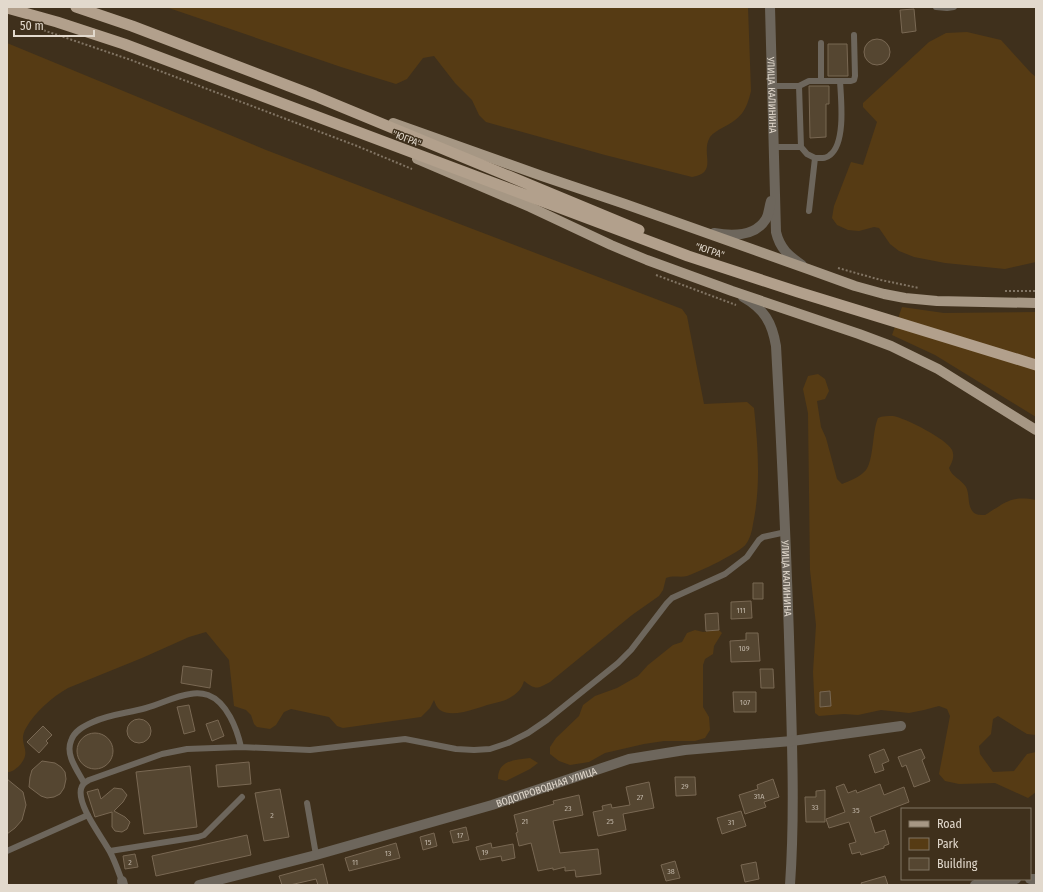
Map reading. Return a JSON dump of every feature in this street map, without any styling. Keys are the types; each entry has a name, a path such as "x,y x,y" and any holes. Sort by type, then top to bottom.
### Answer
{"highway":[{"name":"\"ЮГРА\"","path":"76,7 153,34 315,96 578,206 798,292"},
{"name":"\"ЮГРА\"","path":"7,8 57,22 124,44 688,256 798,292 1036,365"}],"main road":[{"path":"315,96 855,286 904,298 951,302 1036,303"},
{"path":"306,113 530,207 611,245 686,275 891,346 938,369 1036,430"}],"street":[{"name":"УЛИЦА КАЛИНИНА","path":"770,7 774,183"},
{"path":"700,231 738,235 755,229 766,219 774,183"},
{"path":"774,183 775,224 778,239 782,249 788,256 808,270"},
{"name":"УЛИЦА КАЛИНИНА","path":"732,291 754,303 761,310 769,321 775,337 786,532 792,741 793,832 790,885"},
{"name":"ВОДОПРОВОДНАЯ УЛИЦА","path":"199,885 316,855 492,805 629,759 685,750 792,741 901,726"},
{"path":"974,885 1009,880"}],"lane":[{"path":"936,7 954,7"},
{"path":"772,86 799,86 809,81 854,80 854,35"},
{"path":"821,43 821,81"},
{"path":"799,86 801,147 815,158 825,158 832,154 837,145 842,124 840,81"},
{"path":"774,147 801,147"},
{"path":"809,211 815,158"},
{"path":"123,883 110,851 92,824 88,815 81,788 84,783 89,780 162,754 200,748 240,747 310,750 405,739 456,749 474,750 490,748 508,743 528,733 547,720 618,663 631,650 672,598 726,574 747,557 763,537 786,532"},
{"path":"84,783 70,754 70,741 75,734 93,722 146,708 188,694 206,694 218,701 228,714 237,732 240,747"},
{"path":"110,851 204,835 242,797"},
{"path":"307,803 316,855"},
{"path":"7,852 88,815"}],"path":[{"path":"38,29 78,42"},
{"path":"831,266 881,280 924,288"},
{"path":"1000,291 1036,291"}],"green space":[{"path":"166,7 748,7 751,91 742,114 710,137 707,143 707,167 700,175 692,177 486,122 479,115 472,100 455,83 434,56 423,58 407,79 396,84 341,67"},
{"path":"967,32 1001,40 1036,77 1036,262 1005,269 945,263 914,257 899,251 890,244 879,228 874,227 859,231 848,230 837,225 832,218 834,206 851,162 863,165 877,122 863,107 863,103 929,42 946,33"},
{"path":"7,43 266,150 682,309 687,316 704,404 747,402 754,408 758,451 758,481 756,510 750,537 747,542 736,552 700,571 687,576 666,578 663,590 659,596 632,615 550,682 537,688 524,681 516,694 509,698 466,712 445,712 437,707 434,700 430,708 421,717 343,728 337,726 329,717 291,709 284,712 276,725 270,729 257,727 254,724 251,715 246,710 234,706 229,660 206,632 189,637 68,688 56,696 44,705 26,728 23,734 25,756 23,761 14,770 7,772"},
{"path":"902,307 944,313 1036,312 1036,417 935,355 892,335"},
{"path":"818,374 825,379 829,391 825,399 817,401 821,427 826,438 837,479 842,484 858,477 869,465 878,418 883,416 893,416 925,430 949,445 953,455 949,468 950,471 966,487 971,509 975,514 985,515 1014,499 1036,500 1036,735 1027,734 998,716 993,719 991,734 979,746 980,754 993,772 1014,771 1027,754 1036,752 1036,792 1028,798 995,783 959,784 945,781 939,774 950,716 947,709 939,706 909,713 881,710 858,715 844,714 819,716 815,713 813,672 816,625 810,570 808,413 803,389 808,376","holes":["830,691 831,706 821,707 820,692"]},
{"path":"695,630 703,632 719,630 722,633 714,646 713,654 705,659 703,665 703,707 709,717 710,730 705,738 695,741 664,741 644,744 605,753 589,762 570,765 559,761 550,754 550,747 556,738 579,716 583,705 595,696 617,688 638,676 648,665 673,645 682,642 687,633"},
{"path":"530,758 538,763 530,769 506,781 498,779 501,768 508,762"}],"building":[{"path":"914,9 916,31 902,33 900,10"},
{"path":"877,39 886,43 890,52 886,61 877,65 868,61 864,52 868,43"},
{"path":"828,44 847,44 848,76 828,76"},
{"path":"809,86 829,86 829,104 826,104 826,137 810,138"},
{"path":"753,583 763,583 763,599 753,599"},
{"path":"751,601 752,618 731,619 731,602"},
{"path":"718,613 719,630 706,631 705,614"},
{"path":"746,633 758,633 760,661 731,662 730,641 746,640"},
{"path":"183,666 212,670 210,688 181,683"},
{"path":"760,669 773,669 774,688 761,688"},
{"path":"830,691 831,706 820,707 820,692"},
{"path":"733,692 756,692 756,712 734,712"},
{"path":"189,705 195,731 184,734 177,707"},
{"path":"139,719 148,722 151,731 148,740 139,743 130,740 127,731 130,722"},
{"path":"218,720 224,736 212,741 206,724"},
{"path":"43,726 52,735 46,741 48,743 39,753 27,742"},
{"path":"99,733 108,738 112,744 112,758 108,764 99,769 91,769 82,764 78,758 77,747 82,738 88,734"},
{"path":"884,749 889,761 882,764 884,770 875,773 869,755"},
{"path":"921,749 925,758 922,760 930,781 914,787 906,765 902,767 898,757"},
{"path":"42,761 55,763 65,772 66,779 64,788 60,794 54,797 47,798 41,796 29,787 32,770"},
{"path":"249,762 251,784 218,787 216,765"},
{"path":"190,766 197,827 144,834 136,772"},
{"path":"675,777 695,777 696,795 676,796"},
{"path":"7,779 23,792 26,805 22,820 7,834"},
{"path":"773,779 779,797 764,802 766,807 745,814 739,795 758,789 757,785"},
{"path":"649,782 654,808 623,814 626,830 598,836 593,812 603,810 602,806 611,804 612,808 630,805 626,787"},
{"path":"844,784 848,793 856,790 857,793 880,784 884,795 904,787 909,802 870,817 875,833 885,830 889,844 884,846 884,848 861,855 860,852 852,854 849,844 856,842 849,822 829,828 826,819 845,812 836,787"},
{"path":"114,788 122,789 127,795 123,802 114,811 125,817 130,822 127,829 122,832 115,831 112,827 112,812 95,817 87,792 98,789 101,799"},
{"path":"280,789 289,837 264,841 255,793"},
{"path":"825,790 825,822 806,822 805,797 816,797 816,791"},
{"path":"579,795 583,815 553,821 560,853 598,849 601,874 576,877 575,870 565,871 565,867 553,870 553,868 538,871 531,843 519,846 516,833 518,832 514,815 554,804 553,801"},
{"path":"741,811 746,826 722,834 717,818"},
{"path":"466,827 469,840 453,843 450,831"},
{"path":"434,833 437,846 423,850 420,837"},
{"path":"247,835 251,855 156,876 152,856"},
{"path":"396,843 400,858 349,871 345,858"},
{"path":"491,843 492,848 513,844 515,858 502,861 501,856 480,860 476,847"},
{"path":"135,854 138,867 125,869 123,856"},
{"path":"675,861 680,878 666,881 661,865"},
{"path":"756,862 759,879 745,882 741,865"},
{"path":"323,864 328,885 318,885 316,879 290,885 282,885 279,876"},
{"path":"885,876 888,885 862,885 861,883"}]}
